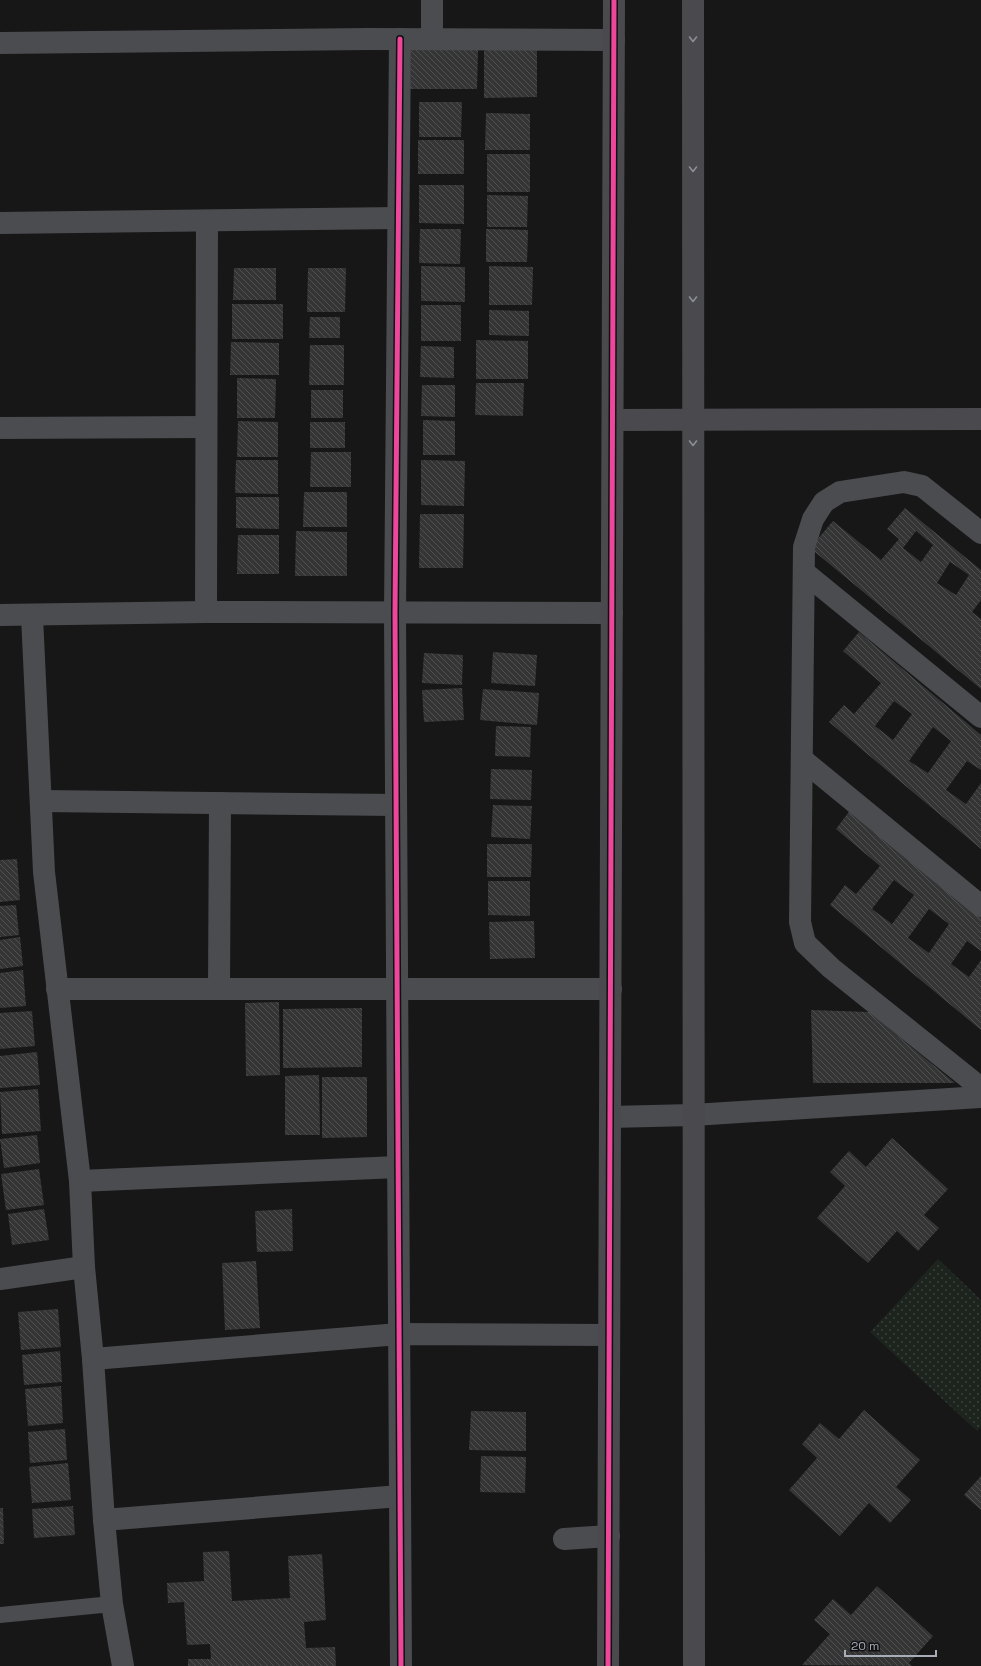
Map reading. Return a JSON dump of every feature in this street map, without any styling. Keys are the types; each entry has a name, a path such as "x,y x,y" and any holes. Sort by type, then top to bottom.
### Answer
{"street":[{"path":"432,0 432,39"},
{"path":"608,1666 614,0"},
{"path":"693,0 694,1666"},
{"path":"400,39 395,613 401,1666"},
{"path":"0,43 400,39 614,40"},
{"path":"0,223 398,218"},
{"path":"206,612 207,220"},
{"path":"613,420 981,419"},
{"path":"0,428 206,427"},
{"path":"981,533 930,492 915,484 904,482 840,492 824,502 813,519 804,547 805,573 800,922 805,943 830,968 981,1088"},
{"path":"805,573 981,717"},
{"path":"0,615 32,616 206,612 612,613"},
{"path":"32,616 44,872 80,1181 84,1267 93,1358 104,1520 112,1604 123,1666"},
{"path":"803,760 981,906"},
{"path":"41,801 396,806"},
{"path":"219,988 220,803"},
{"path":"57,989 219,988 611,990"},
{"path":"610,1116 694,1115 981,1097"},
{"path":"80,1181 398,1167"},
{"path":"0,1279 84,1267"},
{"path":"93,1358 399,1334 609,1335"},
{"path":"104,1520 400,1496"},
{"path":"564,1539 609,1536"}],"lane":[{"path":"0,1615 112,1604"}],"shaded area":[{"path":"938,1259 981,1300 981,1427 977,1431 870,1332"}],"building":[{"path":"411,49 478,50 477,89 410,89"},
{"path":"537,49 537,97 484,98 484,50"},
{"path":"419,102 462,102 461,137 419,137"},
{"path":"486,113 530,114 530,150 485,150"},
{"path":"418,140 464,140 464,174 418,174"},
{"path":"487,154 530,154 530,192 487,192"},
{"path":"419,185 464,185 464,224 419,223"},
{"path":"487,195 528,196 527,227 487,227"},
{"path":"420,229 461,229 460,264 419,263"},
{"path":"486,229 528,230 527,262 486,262"},
{"path":"421,266 465,267 465,302 421,301"},
{"path":"489,266 533,267 532,305 489,305"},
{"path":"234,268 276,268 276,300 233,300"},
{"path":"308,268 346,268 345,312 307,312"},
{"path":"232,304 283,304 283,339 232,339"},
{"path":"421,305 461,305 461,341 421,341"},
{"path":"489,310 529,311 529,336 489,335"},
{"path":"310,317 340,317 340,338 309,338"},
{"path":"476,340 528,341 528,379 476,379"},
{"path":"231,342 279,343 279,375 230,375"},
{"path":"310,345 344,345 344,385 309,385"},
{"path":"421,346 454,347 454,378 420,377"},
{"path":"237,378 276,379 275,418 237,418"},
{"path":"476,383 524,383 523,416 475,415"},
{"path":"422,385 455,385 455,417 421,416"},
{"path":"311,390 343,390 343,418 311,418"},
{"path":"423,420 455,421 455,455 423,455"},
{"path":"238,421 278,422 278,457 237,457"},
{"path":"310,422 345,422 345,448 310,448"},
{"path":"311,452 351,452 351,487 310,487"},
{"path":"236,460 278,460 278,494 235,493"},
{"path":"421,460 465,461 464,506 421,505"},
{"path":"304,492 347,492 347,527 303,527"},
{"path":"236,497 279,497 279,529 236,528"},
{"path":"905,508 981,570 981,600 972,612 981,619 981,689 810,548 833,521 881,560 899,539 887,529","holes":["916,531 933,545 921,562 903,548","950,562 969,575 956,595 937,583"]},
{"path":"420,514 464,514 463,568 419,568"},
{"path":"296,531 347,532 347,576 295,576"},
{"path":"238,535 279,535 279,574 237,574"},
{"path":"859,632 981,735 981,770 967,761 946,790 966,804 981,783 981,849 829,722 844,705 854,714 881,683 843,651","holes":["894,701 912,714 893,740 875,726","933,727 951,741 928,773 909,761"]},
{"path":"493,652 537,655 535,686 491,683"},
{"path":"424,653 463,655 462,685 422,683"},
{"path":"462,688 464,720 424,722 422,690"},
{"path":"483,689 539,693 537,725 480,720"},
{"path":"496,726 531,727 530,757 495,756"},
{"path":"491,769 532,770 531,800 490,799"},
{"path":"493,805 532,806 530,839 491,837"},
{"path":"851,809 981,916 981,951 967,941 951,964 969,977 981,960 981,1030 830,905 845,885 856,894 880,866 836,829","holes":["894,880 914,895 892,924 872,909","929,909 949,924 929,953 908,938"]},
{"path":"487,844 532,844 531,877 487,877"},
{"path":"17,859 20,900 0,902 0,860"},
{"path":"488,881 530,881 530,916 488,915"},
{"path":"16,905 19,935 0,937 0,906"},
{"path":"534,921 535,958 490,959 489,922"},
{"path":"20,937 23,966 0,969 0,940"},
{"path":"23,970 26,1006 0,1008 0,973"},
{"path":"279,1002 280,1075 246,1076 245,1003"},
{"path":"362,1008 362,1067 283,1068 283,1009"},
{"path":"811,1010 869,1012 955,1083 813,1083"},
{"path":"32,1011 35,1046 0,1049 0,1013"},
{"path":"37,1052 40,1085 0,1088 0,1056"},
{"path":"319,1075 320,1135 285,1135 285,1076"},
{"path":"322,1077 367,1077 367,1137 322,1138"},
{"path":"38,1089 41,1131 2,1134 0,1092"},
{"path":"37,1135 40,1163 4,1168 0,1139"},
{"path":"892,1138 948,1189 924,1215 939,1228 918,1251 897,1231 868,1263 817,1218 845,1186 830,1172 849,1151 866,1167"},
{"path":"39,1169 44,1205 6,1210 1,1174"},
{"path":"44,1209 49,1240 12,1245 8,1214"},
{"path":"292,1209 293,1251 257,1252 255,1211"},
{"path":"256,1261 260,1328 225,1330 222,1263"},
{"path":"58,1309 61,1347 21,1350 18,1312"},
{"path":"60,1351 62,1382 24,1385 22,1355"},
{"path":"61,1386 63,1423 28,1426 25,1389"},
{"path":"864,1410 920,1460 896,1487 911,1500 890,1523 869,1503 840,1536 789,1490 817,1458 802,1444 820,1423 839,1439"},
{"path":"471,1411 526,1412 526,1451 469,1450"},
{"path":"65,1429 67,1460 30,1463 28,1432"},
{"path":"481,1456 526,1457 525,1493 480,1492"},
{"path":"68,1463 71,1500 32,1503 29,1467"},
{"path":"981,1476 981,1510 964,1495"},
{"path":"73,1506 75,1535 34,1538 32,1509"},
{"path":"0,1508 3,1508 4,1544 0,1544"},
{"path":"229,1551 232,1601 290,1598 288,1556 322,1554 326,1620 304,1622 306,1648 335,1647 336,1666 188,1666 188,1659 211,1659 210,1644 187,1645 184,1602 168,1603 167,1583 204,1581 203,1552"},
{"path":"877,1586 933,1636 909,1663 912,1666 802,1665 830,1634 814,1620 833,1599 851,1615"}],"cycle path":[{"path":"608,1666 614,0"},
{"path":"400,39 395,613 401,1666"}]}
